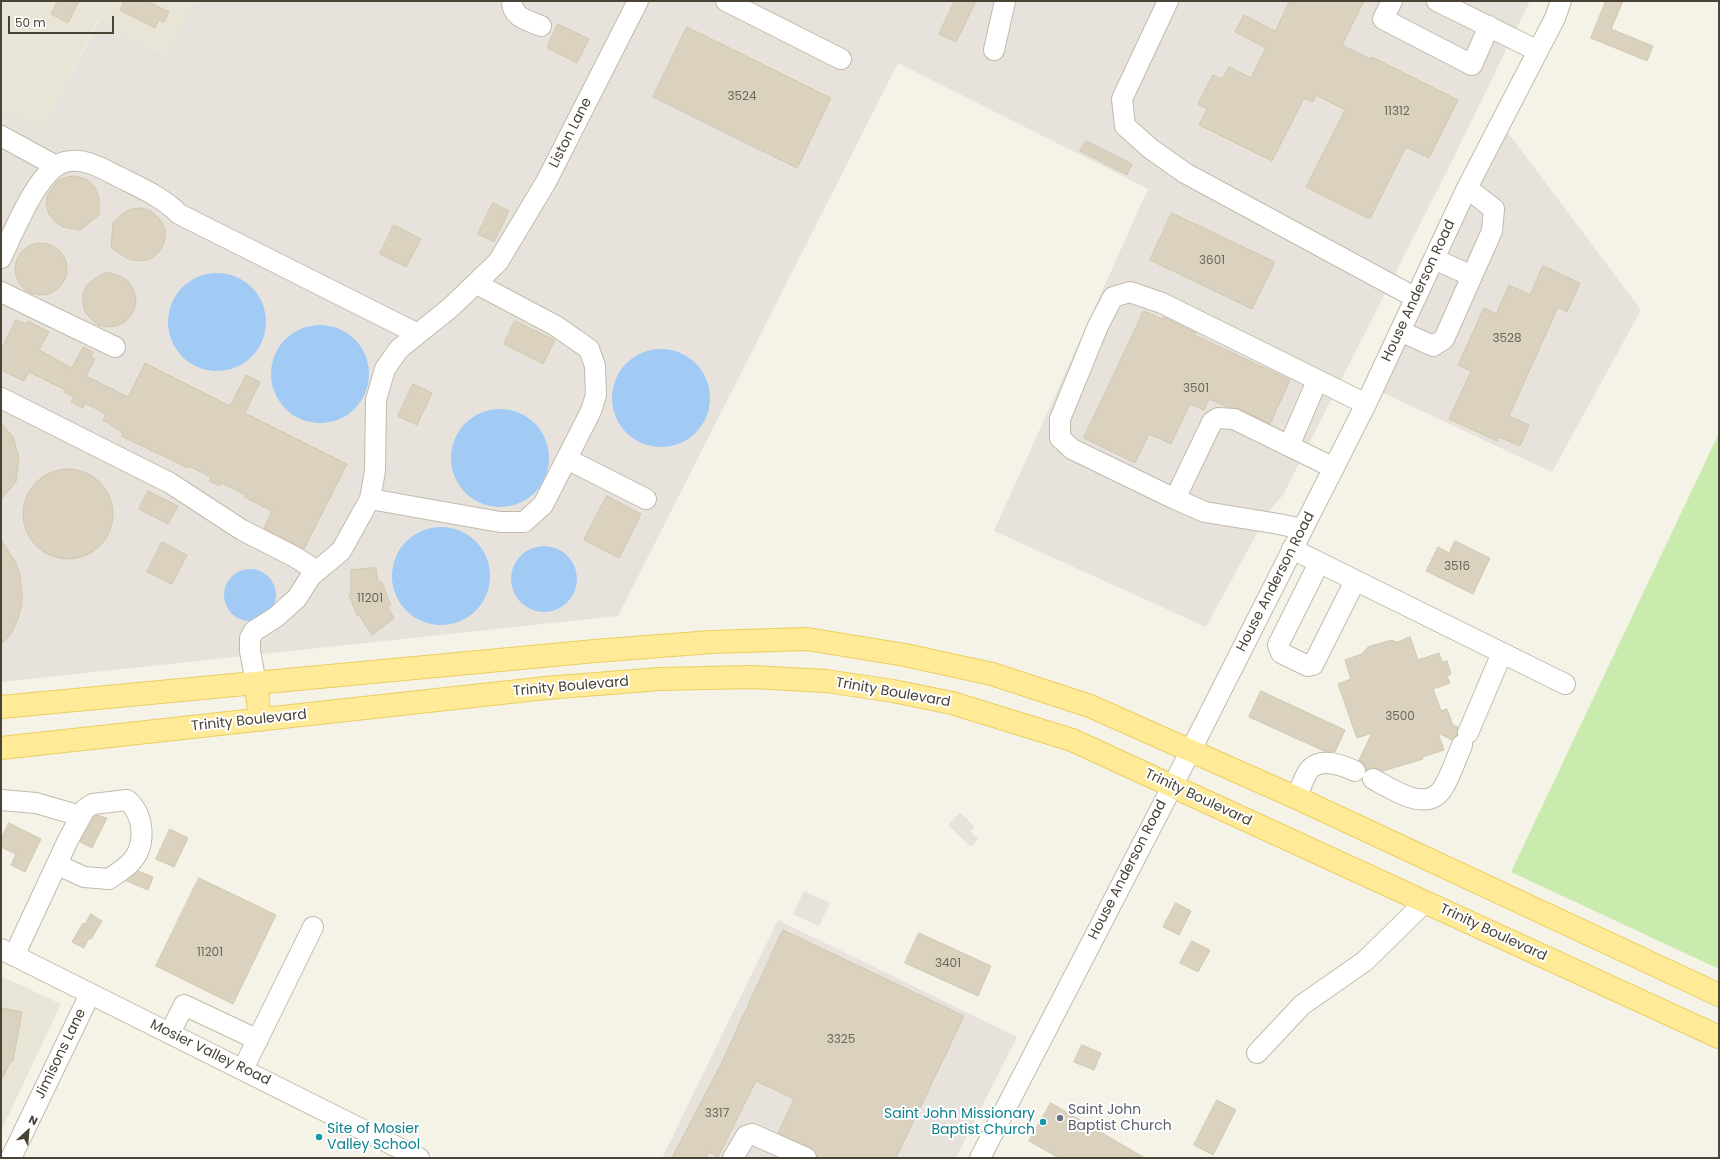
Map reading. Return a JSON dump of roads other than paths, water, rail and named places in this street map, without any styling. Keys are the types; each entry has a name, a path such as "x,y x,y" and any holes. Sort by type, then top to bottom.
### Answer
{"main road":[{"path":"1,707 618,649 711,642 807,639 905,655 992,674 1090,706 1297,798 1719,995"},
{"name":"Trinity Boulevard","path":"1,748 546,688 660,679 752,677 826,681 952,703 1072,740 1719,1037"},
{"path":"256,684 260,720"}],"street":[{"path":"512,1 512,8 518,16 541,26"},
{"name":"Liston Lane","path":"256,684 250,651 250,638 254,631 276,617 297,598 310,576 342,551 370,500 375,471 376,400 385,368 399,348 477,284 498,262 546,182 638,1"},
{"path":"726,1 841,59"},
{"path":"994,50 1005,1"},
{"path":"1168,1 1122,99 1125,126 1185,174 1416,298"},
{"path":"1392,1 1383,19 1472,65 1489,26"},
{"path":"1437,1 1538,51"},
{"name":"House Anderson Road","path":"980,1158 1191,750 1334,468 1366,404 1467,188 1538,51 1561,1"},
{"path":"1,136 56,166"},
{"path":"1,258 40,181 50,169 66,161 84,162 96,165 158,196 179,214 416,334"},
{"path":"1400,331 1433,346 1444,339 1492,231 1494,209 1467,188"},
{"path":"1434,259 1472,276"},
{"path":"370,500 500,522 524,522 544,505 591,411 596,395 595,366 589,349 556,326 477,284"},
{"path":"1,292 116,347"},
{"path":"1302,529 1205,512 1072,449 1060,438 1060,418 1098,326 1113,297 1130,292 1162,303 1366,404"},
{"path":"1289,446 1317,381"},
{"path":"1,398 170,483 242,530 296,557 317,571"},
{"path":"1175,499 1212,422 1218,418 1234,419 1334,468"},
{"path":"567,459 646,499"},
{"path":"1292,549 1565,684"},
{"path":"1319,563 1278,645 1281,653 1308,666 1313,666 1355,580"},
{"path":"1373,779 1397,792 1420,800 1428,800 1437,795 1443,789 1502,653"},
{"path":"1297,798 1309,769 1317,764 1338,764 1355,771"},
{"path":"1,800 36,803 81,816"},
{"path":"7,952 58,865 68,840 86,808 93,804 127,800 135,807 142,828 140,848 132,862 109,879 84,877 58,865"},
{"path":"1257,1053 1302,1005 1365,960 1425,902"},
{"path":"243,1069 313,927"},
{"name":"Mosier Valley Road","path":"7,952 420,1158"},
{"name":"Jimisons Lane","path":"11,1158 90,994"},
{"path":"170,1033 184,1005 258,1040"},
{"path":"733,1158 746,1136 752,1134 806,1158"}],"water":[{"path":"217,273 236,276 252,287 263,303 266,322 263,341 252,357 236,368 217,371 198,368 182,357 171,341 168,322 171,303 182,287 198,276"},
{"path":"320,325 339,328 355,339 366,355 369,374 366,393 355,409 339,420 320,423 301,420 285,409 274,393 271,374 274,355 285,339 301,328"},
{"path":"661,349 680,352 696,363 707,379 710,398 707,417 696,433 680,444 661,447 642,444 626,433 615,417 612,398 615,379 626,363 642,352"},
{"path":"500,409 519,412 535,423 546,439 549,458 546,477 535,493 519,504 500,507 481,504 465,493 454,477 451,458 454,439 465,423 481,412"},
{"path":"441,527 460,530 476,541 487,557 490,576 487,595 476,611 460,622 441,625 422,622 406,611 395,595 392,576 395,557 406,541 422,530"},
{"path":"544,546 557,549 567,556 574,566 577,579 574,592 567,602 557,609 544,612 531,609 521,602 514,592 511,579 514,566 521,556 531,549"},
{"path":"245,569 255,569 269,576 276,590 276,600 269,614 255,621 245,621 235,617 228,610 224,600 224,590 228,580 235,573"}],"place":[{"name":"Saint John Baptist Church","path":"1060,1118"},
{"name":"Saint John Missionary Baptist Church","path":"1043,1122"},
{"name":"Site of Mosier Valley School","path":"319,1137"}]}
